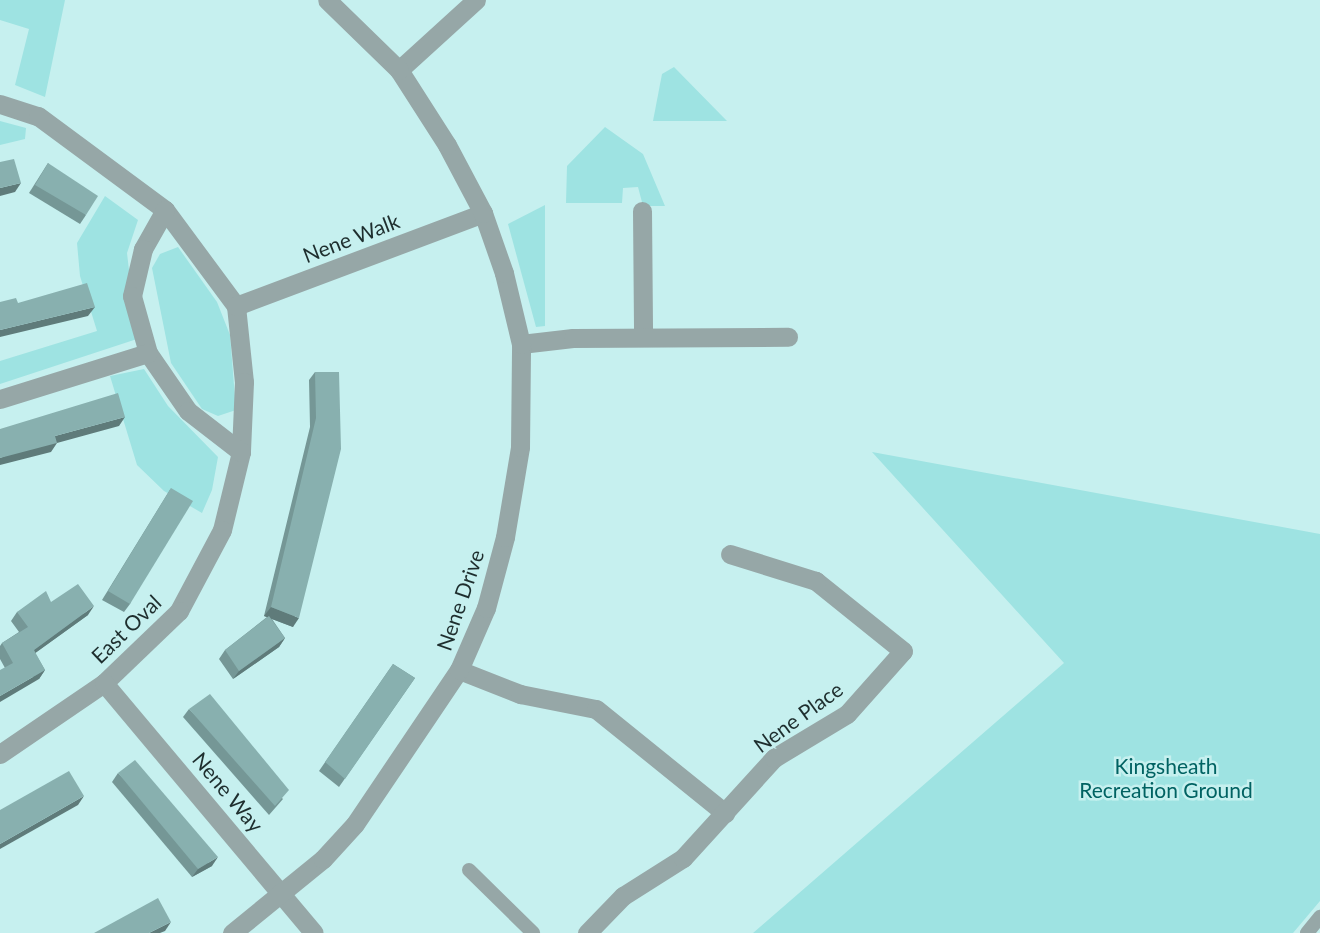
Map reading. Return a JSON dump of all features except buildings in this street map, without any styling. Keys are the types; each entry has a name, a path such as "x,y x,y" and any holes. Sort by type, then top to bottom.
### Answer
{"street":[{"name":"Nene Drive","path":"232,933 284,892 355,824 459,670 486,608 505,537 520,447 521,344 504,273 483,213 447,145 399,70 327,0"},
{"path":"399,70 476,0"},
{"path":"0,103 38,116 165,210 236,306"},
{"path":"165,210 143,248 132,296 148,353 188,411 241,452"},
{"path":"642,211 643,337"},
{"name":"Nene Walk","path":"236,306 483,213"},
{"name":"East Oval","path":"0,754 104,682 179,611 222,530 241,452 244,383 236,306"},
{"path":"521,344 573,338 788,337"},
{"path":"0,399 148,353"},
{"name":"Nene Place","path":"587,933 623,896 683,858 774,758 847,714 903,652 816,581 730,554"},
{"path":"459,670 520,694 596,709 725,813"},
{"name":"Nene Way","path":"104,682 284,892 314,933"}],"lane":[{"path":"468,870 533,933"},
{"path":"1307,933 1320,917"}],"green space":[{"path":"0,0 65,0 45,97 15,85 29,29 0,20"},
{"path":"674,67 727,121 653,121 662,74"},
{"path":"0,121 26,128 25,139 0,145"},
{"path":"605,127 643,154 665,206 643,206 638,187 623,188 622,203 566,203 567,166"},
{"path":"105,196 138,220 127,253 137,339 0,384 0,361 97,331 80,276 77,243"},
{"path":"545,205 545,326 536,327 508,224"},
{"path":"178,247 217,302 230,335 236,410 218,416 202,409 171,363 152,268 160,254"},
{"path":"144,369 168,406 218,457 212,490 202,513 164,491 137,465 110,376"},
{"name":"Kingsheath Recreation Ground","path":"872,452 1320,534 1320,901 1293,933 753,933 1064,663"}]}
